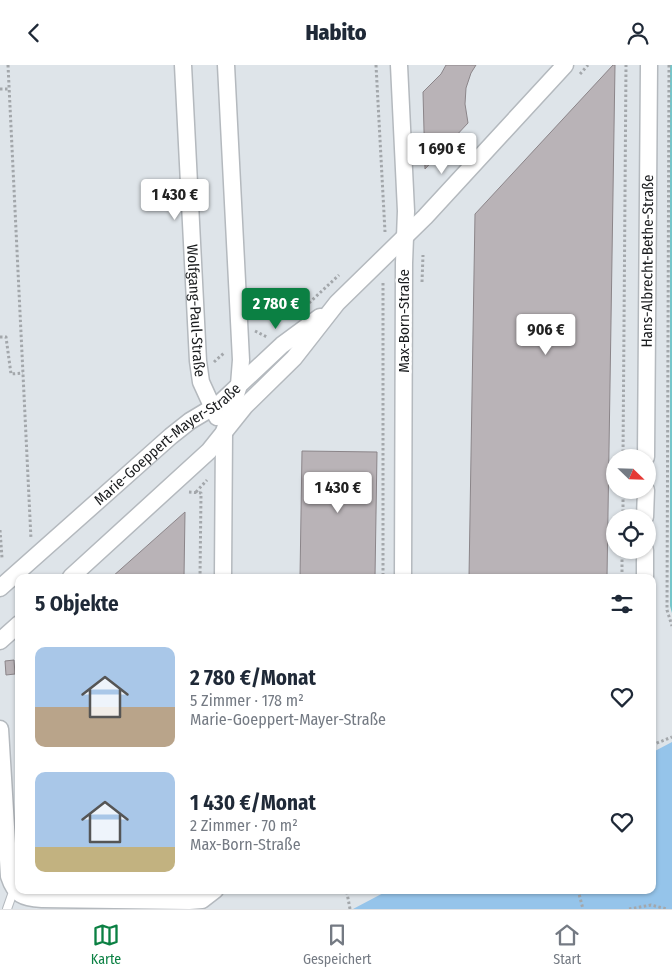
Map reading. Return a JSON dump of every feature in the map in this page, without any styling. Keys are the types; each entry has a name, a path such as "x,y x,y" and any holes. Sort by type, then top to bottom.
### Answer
{"street":[{"name":"Wolfgang-Paul-Straße","path":"183,65 200,375 224,432"},
{"name":"Wolfgang-Paul-Straße","path":"223,574 224,432 239,385 241,370 226,65"},
{"name":"Max-Born-Straße","path":"399,65 406,211 404,263 403,574"},
{"name":"Marie-Goeppert-Mayer-Straße","path":"16,574 171,436 212,407 282,345 337,303 406,236 565,65"},
{"name":"Hans-Albrecht-Bethe-Straße","path":"646,449 649,65"},
{"name":"Marie-Goeppert-Mayer-Straße","path":"74,574 196,465 256,395 294,358 337,303"},
{"path":"645,559 645,574"},
{"name":"Marie-Goeppert-Mayer-Straße","path":"0,589 15,575"},
{"path":"0,641 15,628"},
{"path":"0,729 8,869 14,889"},
{"path":"22,894 42,899 169,901 202,900 210,894"}],"lane":[{"path":"7,909 14,889"}],"path":[{"path":"8,65 32,559"},
{"path":"376,65 385,232"},
{"path":"623,449 626,65"},
{"path":"669,65 667,610 672,626"},
{"path":"0,89 9,89"},
{"path":"383,283 383,574"},
{"path":"0,337 6,337 11,374 23,373"},
{"path":"200,375 240,339"},
{"path":"200,574 201,493"},
{"path":"0,530 2,557 0,559"},
{"path":"622,559 622,574"},
{"path":"656,743 672,737"},
{"path":"346,894 350,909"},
{"path":"579,894 582,909"},
{"path":"630,909 651,905 667,909"}],"shaded area":[{"path":"670,65 672,65 672,613 670,606"},
{"path":"672,742 672,909 353,909 381,894 656,894 656,750"}],"building":[{"path":"446,65 476,65 466,88 465,104 468,123 425,169 423,92 441,74"},
{"path":"615,65 609,449 606,449 606,499 608,499 608,509 606,509 607,574 469,574 475,214"},
{"path":"302,451 377,452 375,574 300,574"},
{"path":"185,512 184,574 115,574"},
{"path":"14,660 15,674 6,675 5,661"}]}
